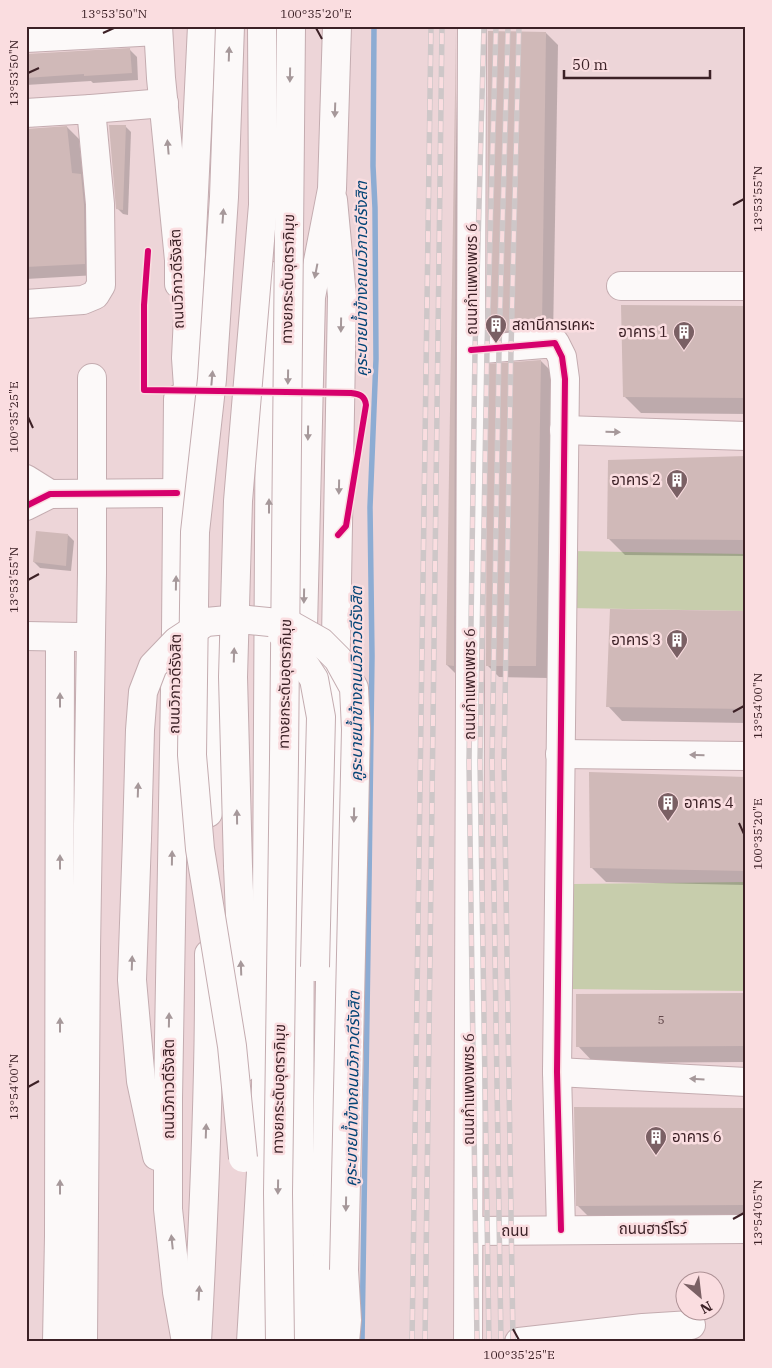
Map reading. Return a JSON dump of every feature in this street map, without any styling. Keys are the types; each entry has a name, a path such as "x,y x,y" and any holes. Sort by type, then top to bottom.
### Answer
{"main road":[{"path":"179,260 187,155 190,83 189,26"},
{"path":"197,1342 203,1234 209,1011 207,673 186,358 202,26"},
{"name":"ทางยกระดับอุตราภิมุข","path":"230,26 224,197 212,380 195,532 192,754 200,849 232,1046 243,1158"},
{"path":"249,1342 266,1087 270,361 257,26"},
{"name":"ทางยกระดับอุตราภิมุข","path":"249,1342 243,1158 244,1017 233,676 238,501 263,204 262,26"},
{"name":"ทางยกระดับอุตราภิมุข","path":"280,1342 278,1193 291,26"},
{"path":"325,1342 342,296 332,189 338,26"},
{"name":"ถนนกำแพงเพชร 6","path":"468,1342 472,26"},
{"path":"26,38 158,29"},
{"name":"ถนนวิภาวดีรังสิต","path":"158,29 179,260 168,1209 177,1292 186,1342"},
{"path":"26,113 164,103"},
{"path":"26,304 82,300 95,296 101,286 100,204 91,109"},
{"path":"299,1342 300,752 311,297 332,189"},
{"path":"621,286 746,286"},
{"path":"471,350 555,343 562,357 565,379 556,1072 560,1230"},
{"path":"57,1342 72,1236 86,960 91,636 92,378"},
{"path":"564,430 746,436"},
{"path":"26,479 50,494"},
{"path":"26,506 50,494 177,493"},
{"path":"168,1209 141,1081 132,980 140,730 143,692 153,666 177,641 206,622 239,619 288,624 321,642 338,659 354,688 355,739 344,1270 347,1320 345,1342"},
{"path":"268,622 288,639 314,679 321,717 315,967 313,1210 308,1342"},
{"path":"26,636 91,636"},
{"path":"60,637 72,1236 83,1342"},
{"path":"560,754 746,756"},
{"path":"556,1072 746,1082"},
{"name":"ถนนฮาร์โรว์","path":"560,1230 746,1229"},
{"name":"ถนน","path":"469,1231 560,1230"},
{"path":"520,1342 643,1328 692,1325"}],"green space":[{"path":"569,551 746,554 746,611 569,608"},
{"path":"746,882 746,991 568,989 574,884"}],"building":[{"path":"456,31 454,666 446,665"},
{"path":"488,31 546,32 542,328 487,333"},
{"path":"130,48 132,73 26,78 26,54"},
{"path":"109,125 126,125 123,210 116,209"},
{"path":"67,126 72,173 81,174 84,205 85,264 26,267 26,129"},
{"name":"อาคาร 1","path":"621,305 746,306 746,398 623,397"},
{"path":"541,360 536,666 486,666 487,364"},
{"name":"อาคาร 2","path":"746,456 746,540 607,539 608,460"},
{"path":"36,531 68,534 66,566 33,562"},
{"name":"อาคาร 3","path":"610,609 746,611 746,709 606,707"},
{"name":"อาคาร 4","path":"589,772 746,777 746,871 590,868"},
{"path":"746,993 746,1046 576,1047 576,994"},
{"name":"อาคาร 6","path":"574,1107 746,1108 746,1205 576,1206"}],"waterway":[{"name":"คูระบายน้ำข้างถนนวิภาวดีรังสิต","path":"362,1342 372,656 370,507 376,359 373,166 374,26"}],"railway":[{"path":"412,1342 431,26"},
{"path":"425,1342 442,26"},
{"path":"477,1342 469,762 475,350 484,26"},
{"path":"489,1342 480,761 487,350 496,26"},
{"path":"501,1342 492,761 499,350 508,26"},
{"path":"513,1342 504,762 519,26"}],"cycle path":[{"path":"148,251 144,305 144,390 351,393 359,395 364,399 366,405 346,526 338,535"},
{"path":"471,350 555,343 562,357 565,379 557,1072 561,1230"},
{"path":"26,506 50,494 177,493"}],"place":[{"name":"สถานีการเคหะ","path":"496,344"},
{"name":"อาคาร 1","path":"684,351"},
{"name":"อาคาร 2","path":"677,499"},
{"name":"อาคาร 3","path":"677,659"},
{"name":"อาคาร 4","path":"668,822"},
{"name":"อาคาร 6","path":"656,1156"}]}
